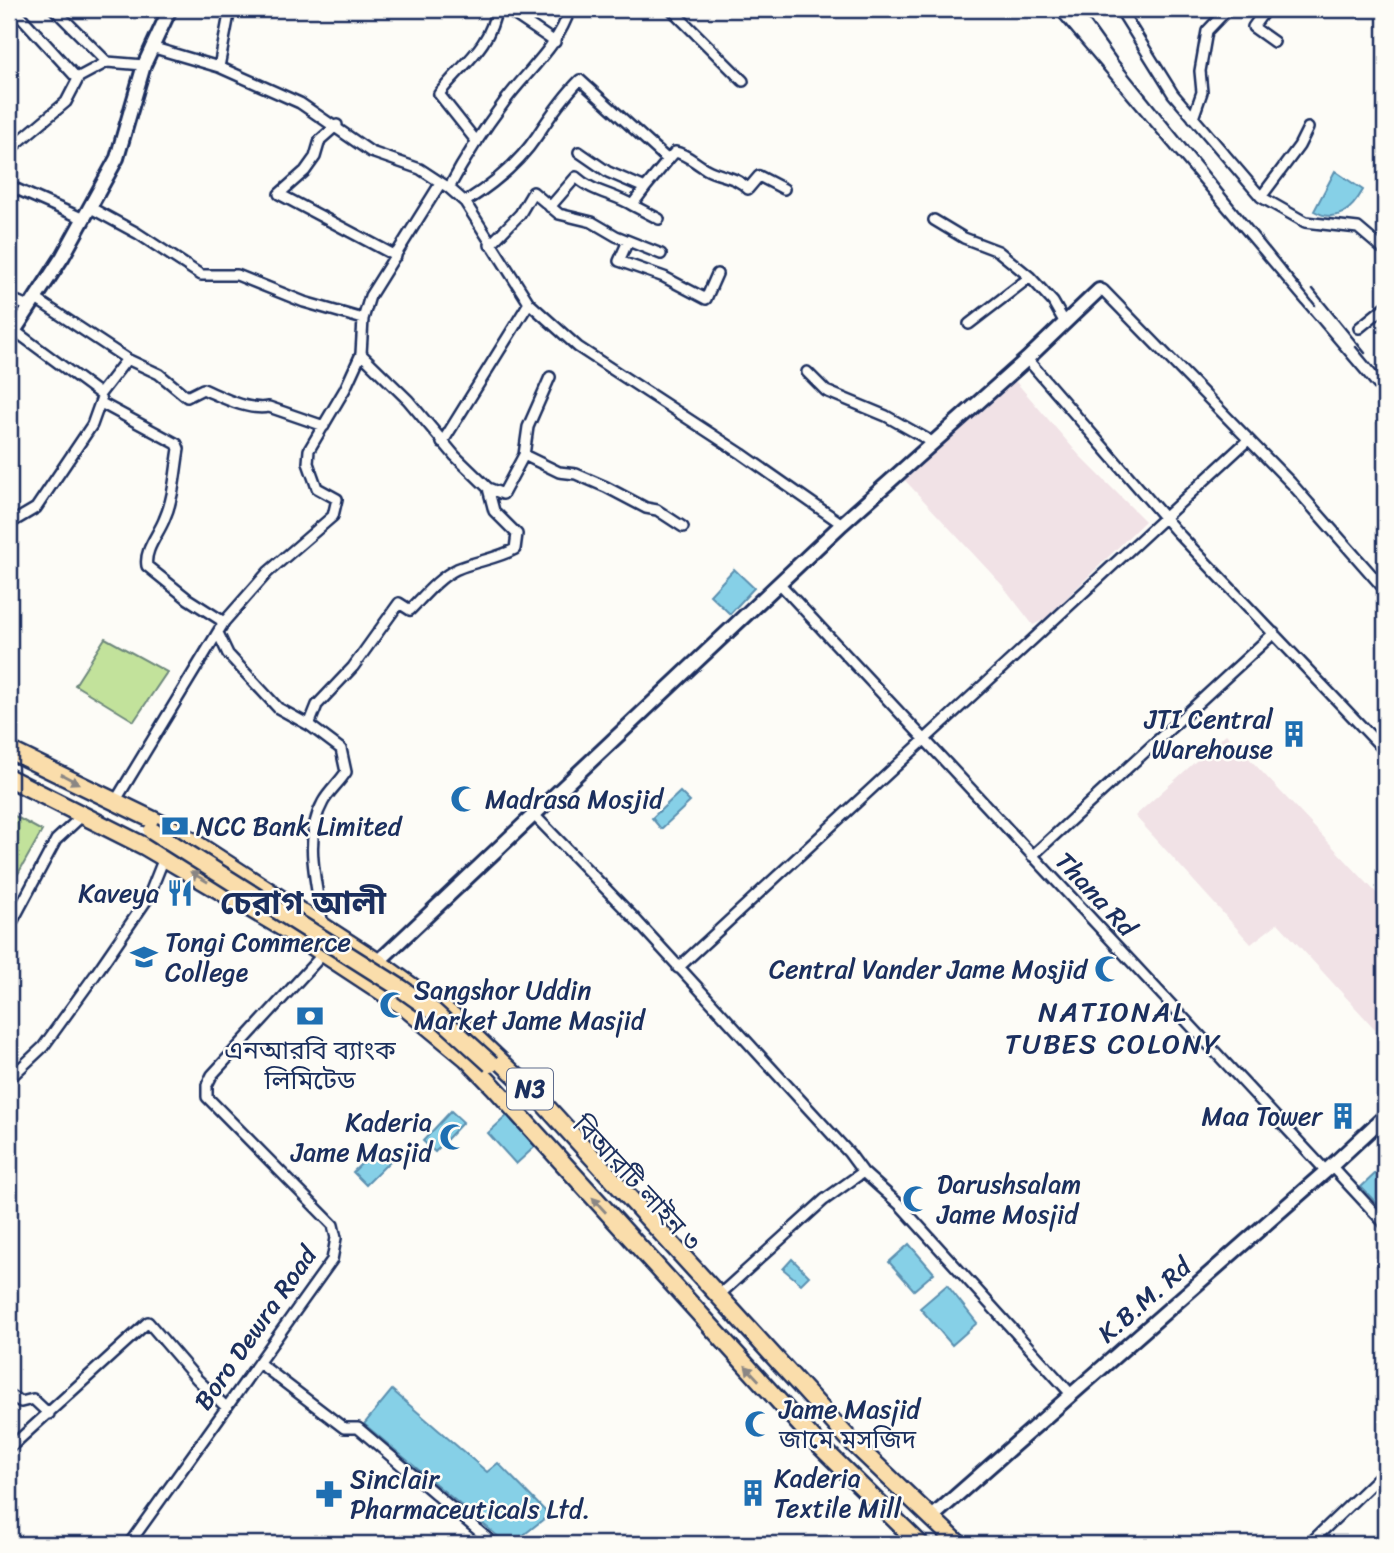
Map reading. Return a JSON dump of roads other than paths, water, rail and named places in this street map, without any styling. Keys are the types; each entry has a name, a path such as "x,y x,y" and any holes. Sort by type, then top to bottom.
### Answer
{"highway":[{"name":"N3","path":"9,750 178,832 379,962 453,1016 533,1092 850,1440 959,1544"},
{"name":"N3","path":"9,778 85,814 257,911 402,1005 466,1058 814,1440 920,1544"},
{"name":"বিআরটি লাইন ৩","path":"152,831 402,989 465,1038 650,1232 752,1347 943,1544"}],"street":[{"path":"14,9 65,66 79,77"},
{"path":"54,9 107,62"},
{"path":"170,9 144,65 117,158 88,214 12,335 101,398 177,444 179,449 172,495 165,519 145,558 147,566 188,599 223,622"},
{"path":"219,67 230,9"},
{"path":"477,142 439,94 470,62 492,28 496,9"},
{"path":"506,9 555,41"},
{"path":"116,800 223,622 268,572 333,516 337,499 317,488 308,463 309,450 345,389 360,354 363,319 379,277 505,101 555,41 564,28 570,9"},
{"path":"671,9 743,81"},
{"path":"1121,9 1154,66 1193,118 1261,197 1305,222 1364,230 1385,251"},
{"path":"1193,118 1202,92 1200,71 1207,31 1228,9"},
{"path":"1266,9 1253,27 1274,42"},
{"path":"151,47 219,67 300,103 337,125 371,152 420,169 445,186 465,202 528,303 578,347 742,454 842,524"},
{"path":"9,150 66,102 79,77 107,62 144,65"},
{"path":"465,202 491,185 522,154 561,99 580,80 668,160"},
{"path":"337,125 320,140 315,157 304,171 279,194 396,256"},
{"path":"1261,197 1299,146 1308,128"},
{"path":"579,152 608,172 645,188"},
{"path":"632,205 675,152 683,153 708,171 733,178 748,189 759,176 784,188"},
{"path":"550,207 576,177 587,186 618,197 659,219"},
{"path":"14,188 137,233 201,275 237,275 304,302 363,319"},
{"path":"490,245 520,214 532,192 565,216 592,222 661,254"},
{"path":"934,220 964,238 998,251 1030,277 1053,302 1065,323"},
{"path":"628,241 619,261 664,277 706,299 717,274"},
{"path":"969,324 1030,277"},
{"path":"379,962 842,524 1027,359 1099,290 1103,290 1247,441 1291,483 1385,590"},
{"path":"9,298 33,303 127,359 159,374 187,397 203,388 231,400 260,409 269,407 324,426"},
{"path":"442,443 528,303"},
{"path":"1359,328 1385,307"},
{"path":"360,354 408,400 442,443 488,488 503,494 524,455 528,428 550,377"},
{"path":"9,524 36,508 92,425 101,398 127,359"},
{"path":"1027,359 1164,517 1385,751"},
{"path":"807,372 826,391 886,416 934,443"},
{"path":"678,968 1247,441"},
{"path":"524,455 559,472 576,474 606,487 646,508 657,510 683,527"},
{"path":"309,725 317,705 353,667 399,603 410,610 434,585 457,570 498,558 515,549 517,534 494,511 488,488"},
{"name":"Thana Rd","path":"780,584 1326,1171 1335,1170 1385,1224"},
{"path":"218,632 228,654 278,708 309,725 341,749 346,772 323,802 315,827 313,857 323,927"},
{"path":"1032,856 1274,633"},
{"path":"9,928 56,840 85,814"},
{"path":"534,815 849,1153 863,1172 901,1206 1071,1394"},
{"path":"9,1079 43,1047 95,975 148,898 164,858"},
{"name":"Boro Dewra Road","path":"129,1544 225,1406 332,1260 336,1238 333,1225 207,1097 207,1085 212,1075 323,954"},
{"name":"K.B.M. Rd","path":"931,1518 1385,1116"},
{"path":"718,1296 824,1200 863,1172"},
{"path":"14,1444 149,1322 197,1379 225,1406"},
{"path":"259,1363 344,1428 358,1428 494,1544"},
{"path":"9,1394 21,1402 33,1399 49,1414"},
{"path":"1309,1544 1385,1471"}],"water":[{"path":"1335,171 1363,190 1354,204 1343,213 1322,215 1314,211"},
{"path":"734,569 754,588 730,614 710,595"},
{"path":"680,792 690,802 661,829 652,818"},
{"path":"451,1111 463,1122 435,1152 423,1141"},
{"path":"510,1113 538,1144 516,1164 488,1133"},
{"path":"378,1147 391,1160 366,1185 353,1172"},
{"path":"1377,1172 1385,1180 1385,1212 1361,1187"},
{"path":"909,1244 934,1273 914,1290 889,1262"},
{"path":"792,1259 809,1276 801,1284 783,1269"},
{"path":"947,1285 977,1323 952,1345 920,1308"},
{"path":"392,1390 487,1472 498,1463 549,1515 512,1544 507,1544 364,1424"}],"railway":[{"path":"1052,9 1385,402"},
{"path":"1081,9 1118,61 1315,305"},
{"path":"1313,289 1365,353"},
{"path":"1356,347 1385,382"}],"place":[{"name":"JTI Central Warehouse","path":"1294,734"},
{"name":"Madrasa Mosjid","path":"464,799"},
{"name":"NCC Bank Limited","path":"175,826"},
{"name":"Kaveya","path":"180,893"},
{"name":"Tongi Commerce College","path":"144,957"},
{"name":"Central Vander Jame Mosjid","path":"1108,969"},
{"name":"Sangshor Uddin Market Jame Masjid","path":"393,1005"},
{"name":"এনআরবি ব্যাংক লিমিটেড","path":"310,1016"},
{"name":"Maa Tower","path":"1343,1116"},
{"name":"Kaderia Jame Masjid","path":"453,1137"},
{"name":"Darushsalam Jame Mosjid","path":"916,1199"},
{"name":"Jame Masjid জামে মসজিদ","path":"758,1424"},
{"name":"Kaderia Textile Mill","path":"753,1493"},
{"name":"Sinclair Pharmaceuticals Ltd.","path":"329,1494"}],"district":[{"name":"চেরাগ আলী","path":"303,902"},
{"name":"NATIONAL TUBES COLONY","path":"1113,1027"}]}
